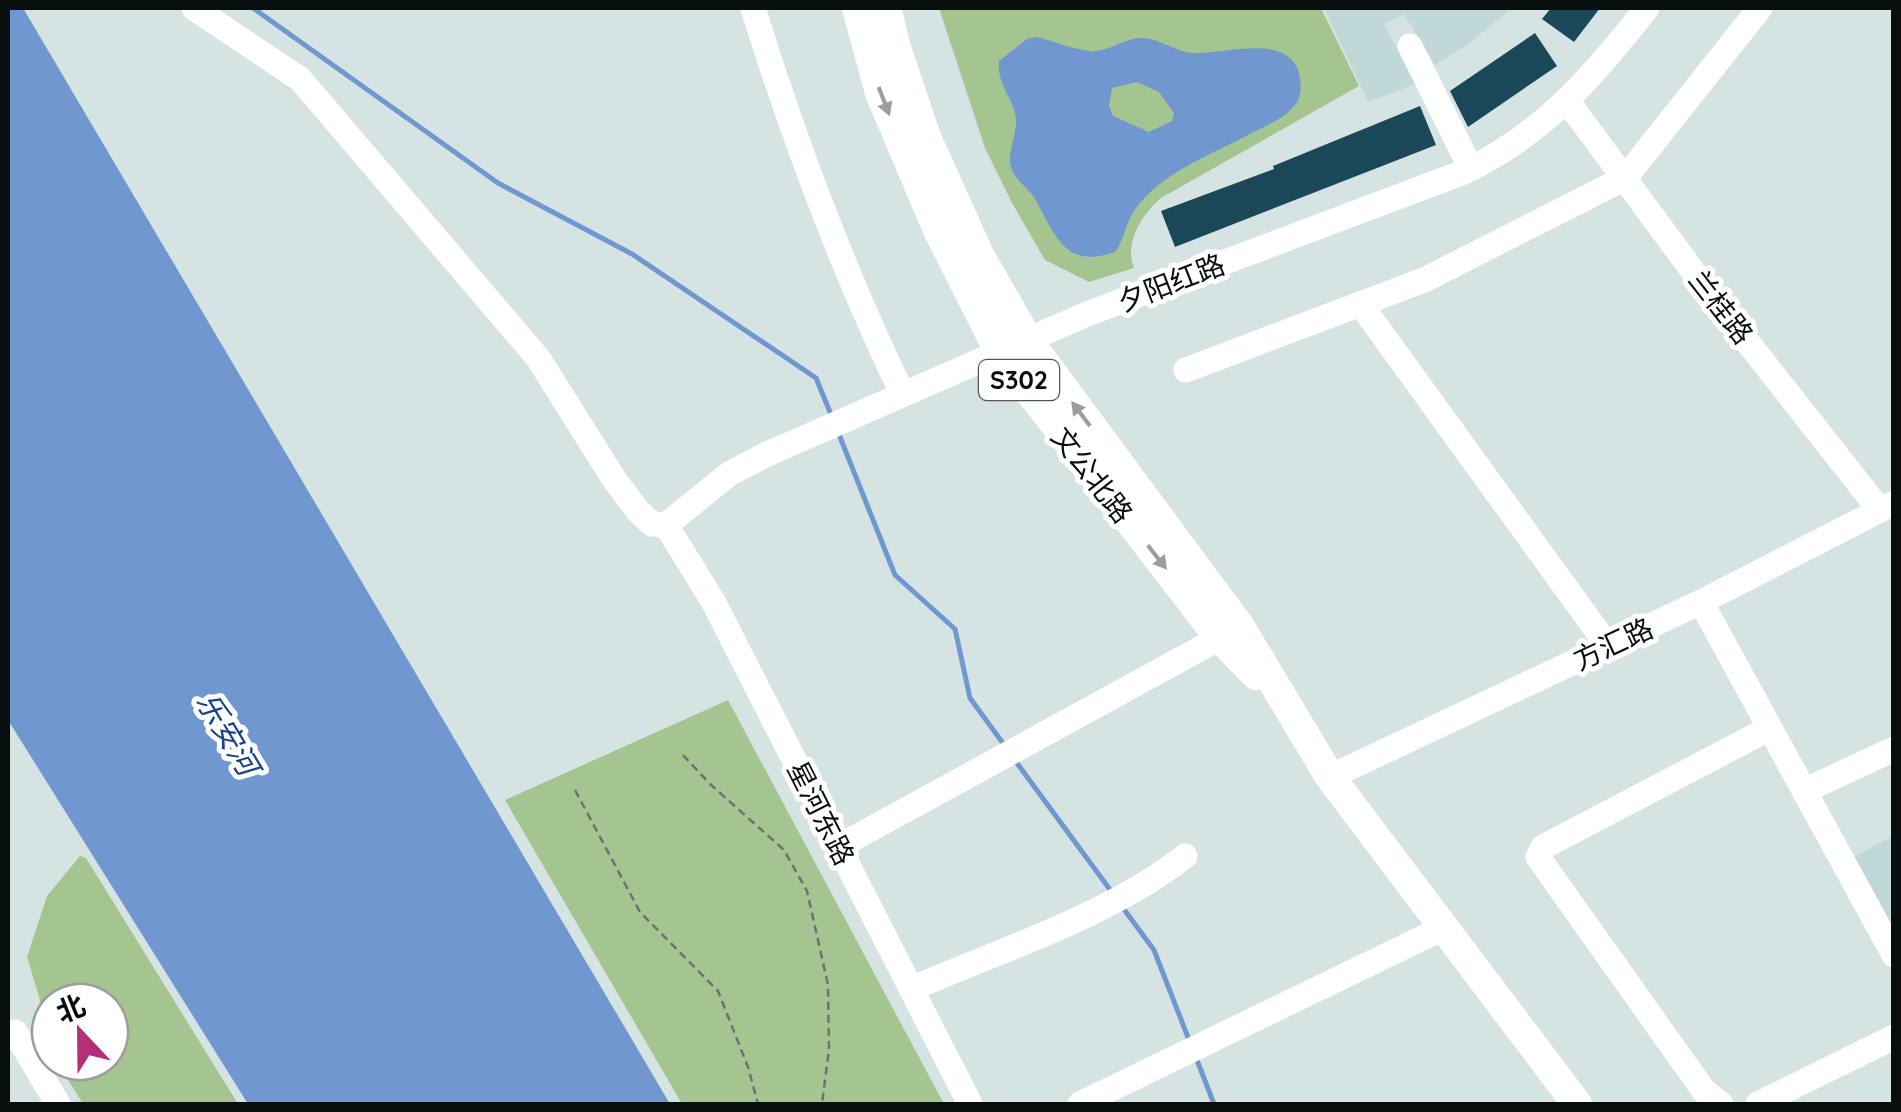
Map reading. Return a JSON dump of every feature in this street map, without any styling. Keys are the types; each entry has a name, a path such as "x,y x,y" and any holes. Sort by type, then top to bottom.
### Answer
{"main road":[{"name":"文公北路","path":"857,8 888,110 938,230 1000,354 1230,632"},
{"name":"文公北路","path":"886,8 926,137 979,255 1029,342 1230,632 1240,662 1278,694 1330,777 1577,1104"}],"street":[{"path":"194,8 300,80 538,358 638,511 652,524 666,525"},
{"path":"753,8 787,117 857,299 902,393"},
{"name":"夕阳红路","path":"666,525 729,474 902,393 1087,314 1498,156 1568,102 1647,8"},
{"path":"1186,370 1424,280 1625,178 1760,8"},
{"path":"1410,46 1471,169"},
{"name":"兰桂路","path":"1568,102 1709,292 1886,506"},
{"path":"1361,304 1608,646"},
{"name":"方汇路","path":"1330,777 1702,602 1886,506"},
{"name":"星河东路","path":"666,525 714,603 970,1104"},
{"path":"1702,602 1894,956"},
{"path":"838,847 1230,632"},
{"path":"1721,1104 1704,1091 1538,857 1544,847 1770,728"},
{"path":"1804,790 1894,749"},
{"path":"911,989 1116,898 1162,874 1185,856"},
{"path":"1080,1104 1444,928"},
{"path":"11,1033 58,1104"},
{"path":"1758,1104 1894,1037"}],"path":[{"path":"684,755 710,784 784,850 807,891 828,985 829,1049 822,1104"},
{"path":"575,790 640,912 718,991 758,1104"}],"shaded area":[{"path":"1324,8 1512,8 1435,65 1404,14 1384,24 1416,84 1368,102"},
{"path":"1893,836 1893,934 1852,858"}],"green space":[{"path":"939,8 1321,8 1359,86 1161,198 1147,212 1133,239 1134,268 1089,282 1045,260 1012,203 985,148"},
{"path":"728,700 944,1104 682,1104 505,800"},
{"path":"80,856 86,858 238,1104 83,1104 69,1082 130,1082 130,982 35,982 27,957 47,896"}],"water":[{"name":"乐安河","path":"8,8 23,8 670,1104 248,1104 8,720"},
{"path":"1038,37 1090,51 1141,38 1193,53 1267,49 1291,59 1298,70 1300,93 1283,116 1157,186 1134,211 1115,252 1084,256 1063,245 1011,167 1016,120 1000,76 999,61 1027,39","holes":["1137,82 1159,92 1174,113 1172,121 1149,132 1113,116 1109,106 1112,88"]}],"building":[{"path":"1551,8 1600,8 1574,42 1542,19"},
{"path":"1535,33 1557,66 1468,127 1450,91"},
{"path":"1420,106 1436,145 1175,247 1161,211 1274,169 1273,166"}],"waterway":[{"path":"253,8 498,183 632,254 816,378 832,417"},
{"path":"838,432 895,575 955,629 970,698 1005,746"},
{"path":"1014,759 1111,891"},
{"path":"1123,908 1154,950 1189,1040"},
{"path":"1195,1055 1214,1104"}]}
